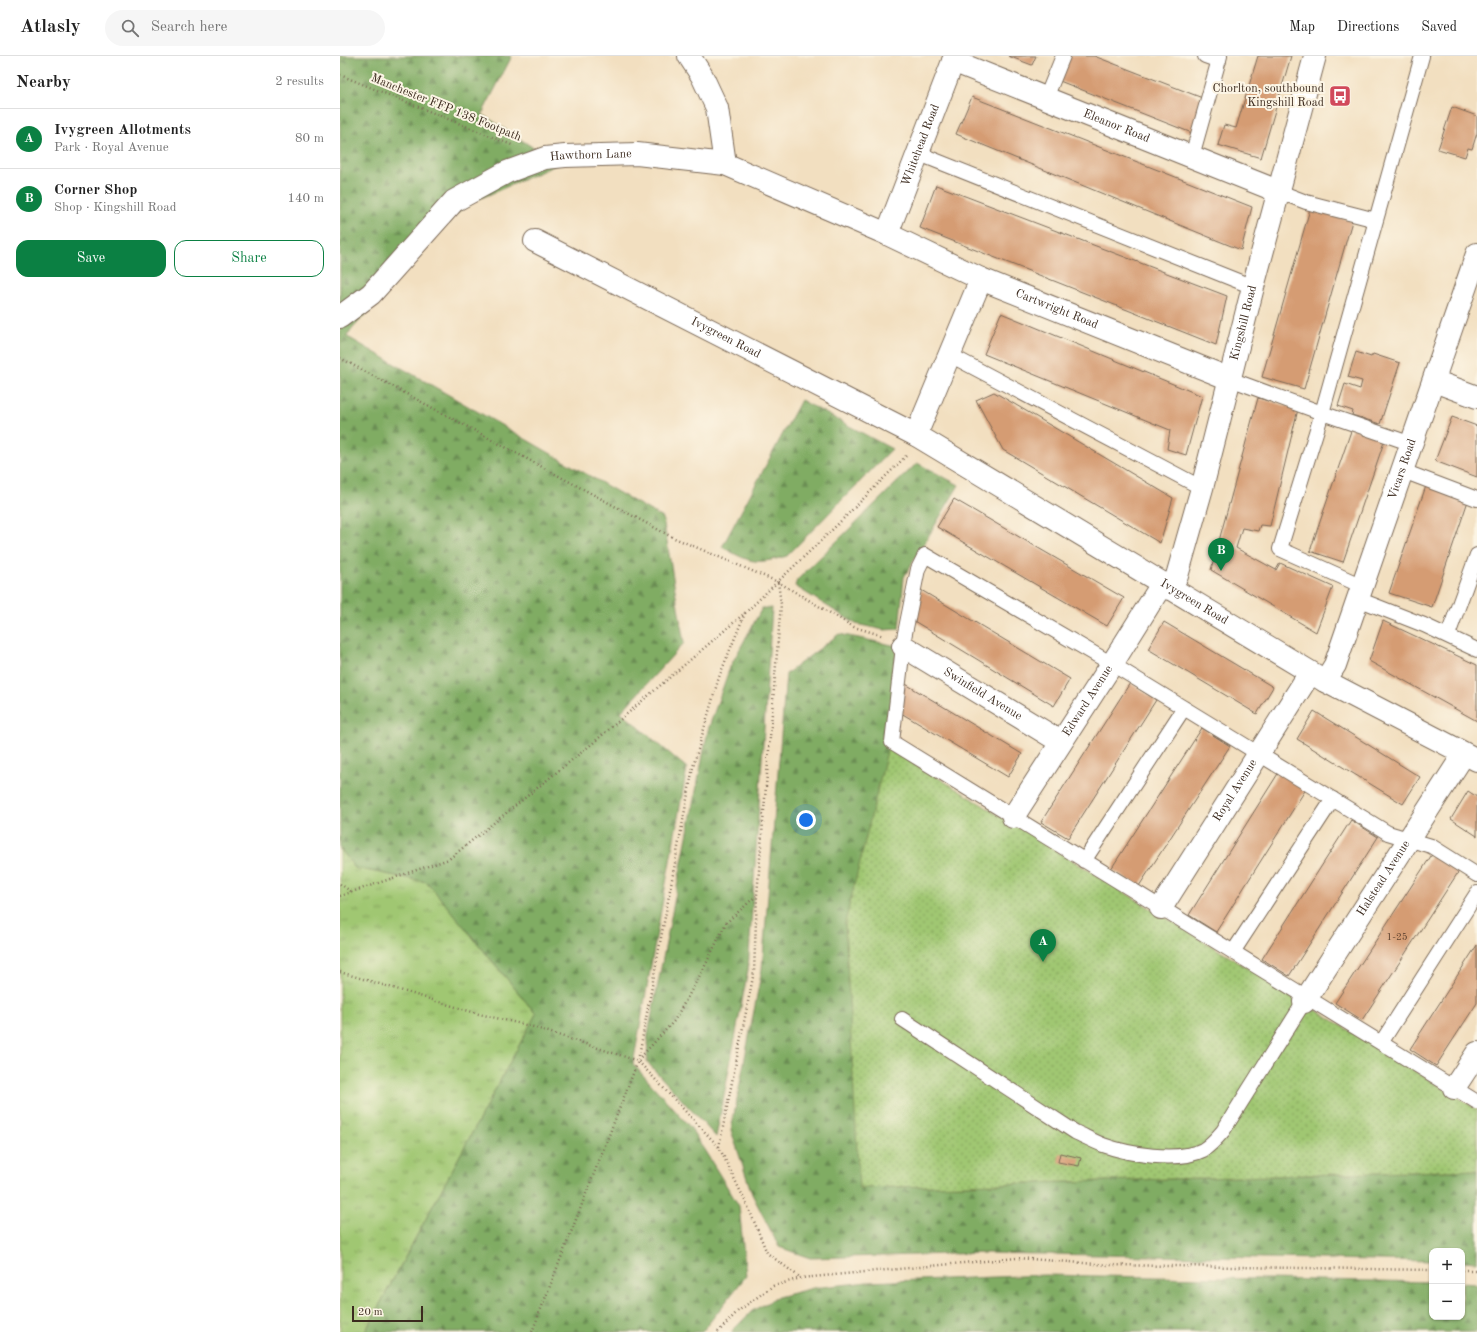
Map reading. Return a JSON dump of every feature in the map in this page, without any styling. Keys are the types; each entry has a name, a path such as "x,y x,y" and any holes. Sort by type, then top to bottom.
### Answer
{"street":[{"path":"689,56 702,76 717,108 725,164"},
{"name":"Kingshill Road","path":"1165,586 1177,576 1202,488 1254,286 1316,56"},
{"name":"Eleanor Road","path":"954,58 1046,98 1280,192"},
{"name":"Whitehead Road","path":"887,234 954,58"},
{"name":"Hawthorn Lane","path":"340,317 371,294 454,201 507,172 545,158 637,154 725,164 887,234"},
{"name":"Cartwright Road","path":"887,234 981,279 1230,379"},
{"name":"Ivygreen Road","path":"535,241 916,435 1317,677 1470,757"},
{"name":"Vicars Road","path":"1317,677 1335,665 1477,254"},
{"path":"916,435 981,279"},
{"path":"1434,381 1477,397"},
{"name":"Edward Avenue","path":"1013,817 1112,664 1165,586"},
{"name":"Swinfield Avenue","path":"895,641 1061,742"},
{"name":"Royal Avenue","path":"1161,908 1260,754 1317,677"},
{"name":"Halstead Avenue","path":"1305,1000 1409,840 1470,757"},
{"path":"1454,1088 1477,1053"}],"lane":[{"path":"1046,98 1063,56"},
{"path":"1192,156 1220,59 1205,56"},
{"path":"1422,56 1322,413 1280,549 1360,592 1477,650"},
{"path":"917,153 1254,286"},
{"path":"1280,192 1306,202 1376,220"},
{"path":"950,355 1202,488"},
{"path":"1230,379 1412,444"},
{"path":"1403,471 1477,499"},
{"path":"1477,875 1431,846 1388,833 1112,664 925,555 918,569 895,641 892,742 1233,952 1305,1000 1381,1043 1477,1102"},
{"path":"1448,635 1477,555"},
{"path":"1084,861 1184,708"},
{"path":"1233,952 1333,799"},
{"path":"1381,1043 1477,893"},
{"path":"902,1019 1075,1132 1103,1145 1129,1152 1183,1156 1202,1150 1212,1143 1223,1131 1305,1000"}],"path":[{"name":"Manchester FFP 138 Footpath","path":"340,75 545,158"},
{"path":"340,358 672,537 778,582 854,627 895,641"},
{"path":"340,896 449,859 594,743 746,613 903,459 916,435"},
{"path":"719,1147 754,972 757,895 781,604 778,582"},
{"path":"532,1332 638,1061 693,767 719,677 746,613"},
{"path":"340,884 352,892"},
{"path":"638,1061 674,1021 703,970 726,923 757,895"},
{"path":"340,972 479,1014 530,1026 638,1061 719,1147 749,1210 767,1253 801,1278"},
{"path":"718,1332 738,1311 773,1286 801,1278 1017,1258 1109,1265 1429,1270"},
{"path":"1465,1270 1477,1270"}],"green space":[{"path":"340,56 512,56 482,114 558,164 470,203 453,216 346,336 663,518 684,643 621,712 687,768 633,1064 690,1127 739,1206 746,1276 702,1332 365,1332 536,1014 427,882 355,868 340,848"},
{"path":"801,400 892,449 787,556 767,561 753,561 722,547"},
{"path":"917,463 959,485 904,577 899,629 884,630 856,624 795,586 797,580"},
{"path":"762,608 772,608 748,970 716,1137 647,1062 648,1034 708,730 730,667"},
{"path":"839,634 897,646 859,1188 1477,1170 1477,1262 1465,1261 1465,1248 1429,1248 1429,1261 987,1253 810,1258 779,1247 752,1194 731,1130 762,969 786,674"},
{"path":"888,747 1477,1109 1477,1170 859,1188 845,923"},
{"path":"340,848 355,868 427,882 536,1014 365,1332 340,1332"},
{"path":"1045,1275 1429,1282 1429,1320 1465,1320 1465,1283 1477,1284 1477,1332 731,1332 752,1311 778,1297 813,1288 867,1282"}],"building":[{"path":"1008,56 1036,56 1032,65"},
{"path":"1067,56 1094,56 1205,99 1192,133 1057,80"},
{"path":"1258,56 1291,56 1261,158 1218,145 1224,125 1236,128"},
{"path":"972,97 1252,207 1241,250 956,134"},
{"path":"1452,107 1477,116 1477,133 1472,149 1468,148 1465,157 1438,149"},
{"path":"936,185 1227,296 1216,345 920,228"},
{"path":"1310,209 1352,221 1304,389 1262,377"},
{"path":"1001,313 1202,396 1186,455 1167,449 1170,430 984,354"},
{"path":"1356,352 1371,357 1373,354 1400,363 1380,424 1352,415 1353,411 1338,406 1345,384 1360,389 1362,381 1348,377"},
{"path":"994,392 1173,498 1160,543 1003,450 976,400"},
{"path":"1258,398 1298,409 1270,526 1260,525 1258,531 1242,528 1236,548 1276,570 1280,563 1333,587 1316,632 1211,570"},
{"path":"1452,417 1477,426 1477,477 1435,461"},
{"path":"1352,428 1385,439 1343,562 1310,551"},
{"path":"1427,483 1469,498 1432,607 1389,593"},
{"path":"954,499 1124,598 1107,626 937,527"},
{"path":"921,590 1070,679 1054,706 914,621"},
{"path":"1383,621 1477,665 1477,721 1369,661"},
{"path":"1164,622 1273,687 1257,714 1148,649"},
{"path":"904,683 1022,754 1008,777 901,713"},
{"path":"1130,683 1156,700 1068,838 1041,822"},
{"path":"1314,711 1420,777 1403,804 1297,739"},
{"path":"1202,728 1230,746 1139,886 1111,869"},
{"path":"1279,772 1306,789 1216,932 1189,915"},
{"path":"1468,791 1477,797 1477,836 1451,819"},
{"path":"1351,820 1378,837 1289,976 1262,959"},
{"path":"1433,853 1459,871 1362,1020 1335,1003"},
{"path":"1477,945 1477,1003 1436,1066 1410,1049"},
{"path":"1060,1153 1081,1158 1079,1166 1058,1162"}],"place":[{"name":"Chorlton, southbound Kingshill Road","path":"1340,96"},
{"name":"Corner Shop","path":"1221,571"},
{"name":"Ivygreen Allotments","path":"1043,962"}]}
